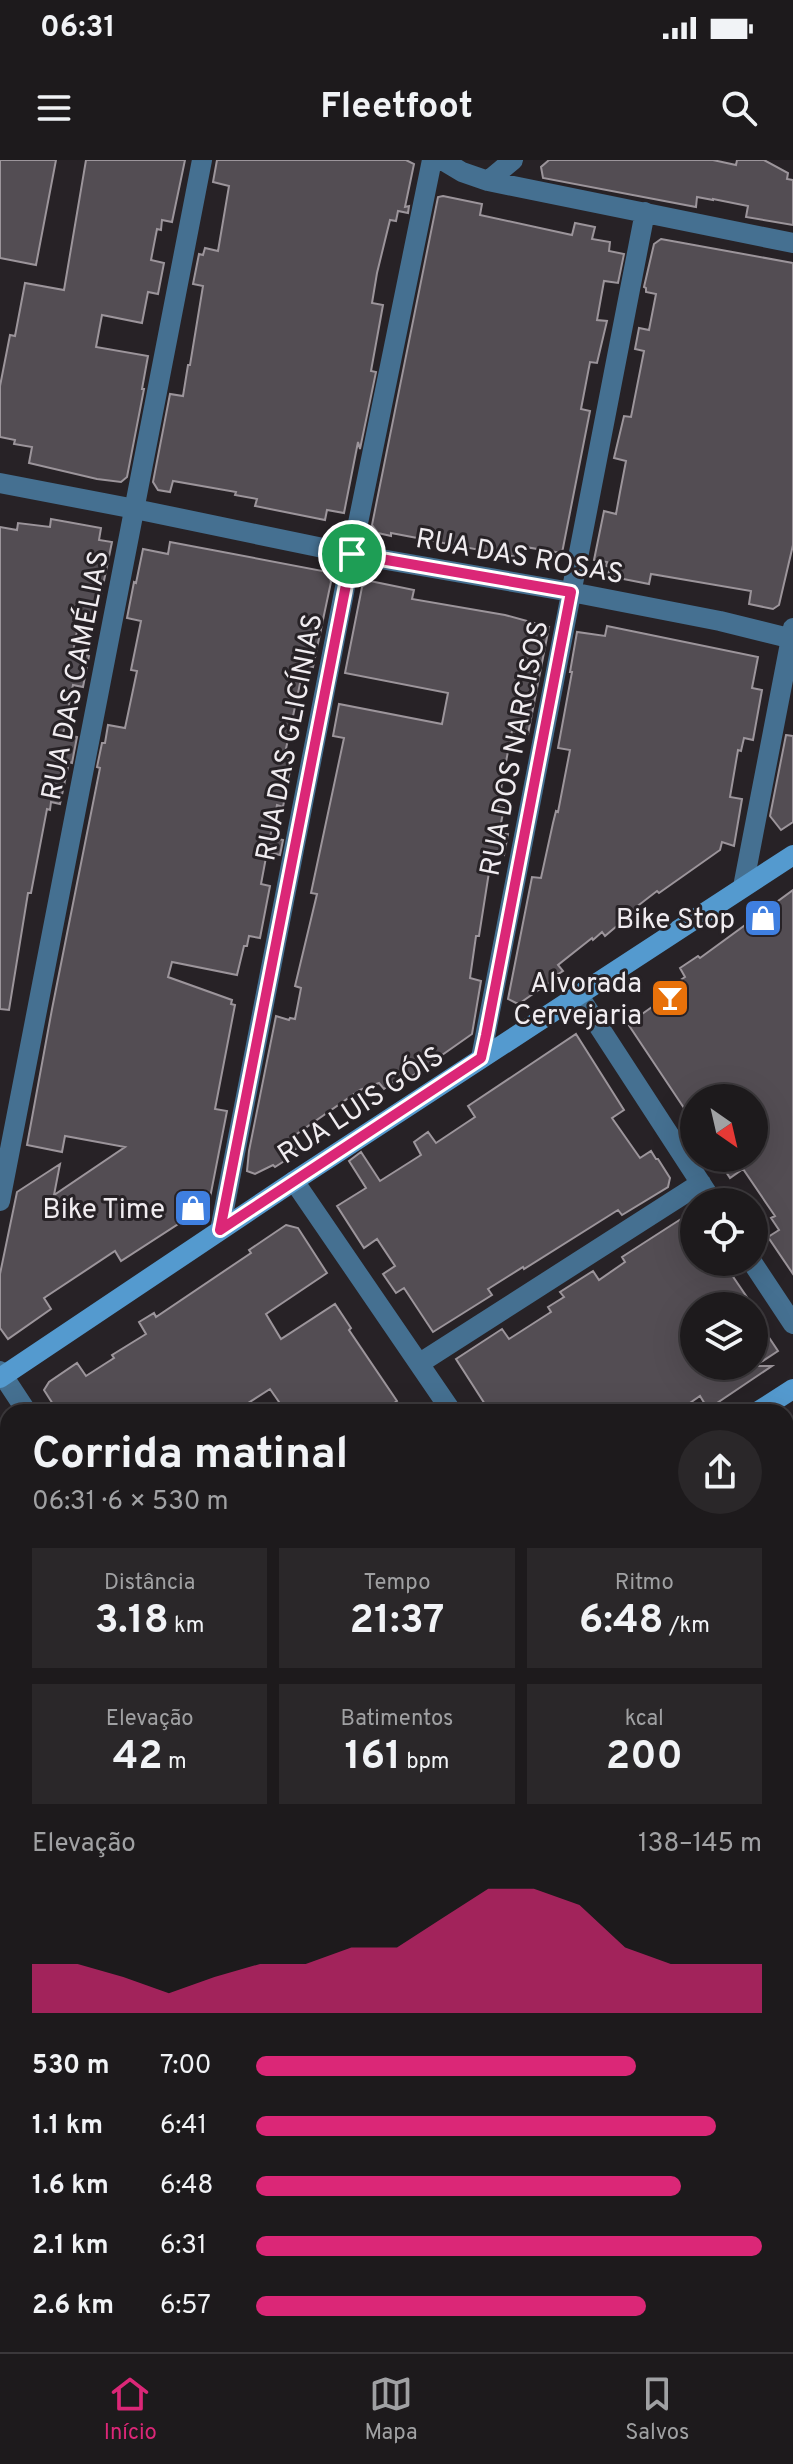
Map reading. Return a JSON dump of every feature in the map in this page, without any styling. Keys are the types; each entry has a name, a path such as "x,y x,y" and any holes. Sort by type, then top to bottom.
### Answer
{"street":[{"name":"RUA DAS CAMÉLIAS","path":"0,1201 202,160"},
{"name":"RUA DAS GLICÍNIAS","path":"220,1230 432,160"},
{"path":"442,160 462,172 488,181 793,243"},
{"path":"488,181 513,160"},
{"name":"RUA DOS NARCISOS","path":"481,1058 645,212"},
{"name":"RUA DAS ROSAS","path":"0,483 352,554 792,635"},
{"path":"743,887 792,635"},
{"name":"RUA LUIS GÓIS","path":"1,1375 793,855"},
{"path":"579,996 704,1188"},
{"path":"294,1181 447,1404"},
{"path":"420,1363 701,1183"},
{"path":"761,1276 793,1324"},
{"path":"1,1375 21,1404"},
{"path":"770,1404 793,1389"}],"building":[{"path":"0,160 56,160 36,265 0,258"},
{"path":"86,160 185,160 172,222 162,220 161,230 157,229 151,260 164,263 158,294 148,292 142,323 102,315 96,347 148,356 127,477 121,482 29,463 32,447 14,444 15,440 0,437 0,386 10,335 15,336 25,283 64,290"},
{"path":"217,160 406,160 414,164 405,207 409,206 408,213 398,211 396,221 390,220 377,273 372,303 383,305 371,371 376,372 344,513 327,510 325,520 255,506 257,499 235,495 236,492 173,481 170,492 158,490 153,482 170,394 183,396 190,365 203,286 193,284 199,254 203,255 205,248 218,251 229,186 213,182"},
{"path":"549,160 713,160 736,165 737,160 764,160 788,173 787,179 793,180 793,225 746,217 748,206 713,199 697,197 696,207 543,178 541,167"},
{"path":"438,197 482,204 480,215 572,235 575,223 595,227 592,239 610,242 609,251 624,254 618,283 604,281 597,320 607,321 597,363 590,362 581,409 590,411 562,553 525,547 522,558 391,533 391,536 378,533 372,525"},
{"path":"661,239 793,263 793,545 779,605 773,609 749,604 751,591 651,574 649,584 608,576 610,567 606,566 607,562 594,560 604,511 616,514 626,461 614,458 624,416 631,417 644,351 635,349 639,328 649,330 656,294 646,292 644,287 654,244"},
{"path":"51,519 101,528 99,540 112,542 95,624 79,621 73,652 89,656 83,687 73,685 63,734 77,737 60,804 51,802 50,810 47,809 31,893 28,893 9,1010 0,1009 0,527 17,530 18,523 50,527"},
{"path":"170,542 328,572 331,582 313,667 304,665 284,758 292,760 283,807 277,805 270,837 283,840 280,855 267,852 261,884 270,886 260,938 249,936 237,975 172,962 168,977 232,1000 231,1004 235,1005 215,1109 227,1111 206,1206 121,1261 115,1251 44,1298 51,1309 8,1339 0,1328 0,1274 17,1192 60,1164 54,1195 125,1147 65,1136 62,1152 27,1145 100,768 97,767 102,743 105,743 108,725 125,728 137,671 131,670 141,621 127,618 134,582 143,549 168,554"},
{"path":"370,581 414,590 412,599 505,615 549,627 528,734 512,731 504,772 498,807 504,808 499,833 508,834 504,855 492,853 479,936 476,936 470,978 481,981 472,1034 405,1081 402,1076 384,1089 379,1083 360,1090 291,1138 297,1148 287,1155 289,1158 255,1174 247,1171 249,1151 276,1016 295,1019 301,988 295,986 317,894 311,893 344,738 333,736 339,704 442,724 448,693 345,673 362,587"},
{"path":"607,626 758,657 752,688 762,690 753,740 744,738 741,751 738,750 730,797 742,799 734,846 722,842 720,850 659,893 657,891 622,918 624,920 605,936 602,932 592,938 558,965 563,971 553,980 516,1003 508,999 532,877 541,878 570,750 558,748 577,632 605,636"},
{"path":"786,735 793,736 793,822 781,830 770,816"},
{"path":"793,890 793,1274 768,1237 779,1230 771,1218 775,1216 768,1206 768,1188 756,1188 745,1172 768,1172 768,1084 680,1084 680,1102 628,1024 659,1002 656,996 685,977 680,968 698,956 700,958"},
{"path":"576,1034 624,1110 612,1118 640,1158 651,1151 658,1159 670,1178 668,1187 622,1215 618,1210 523,1267 488,1289 492,1295 433,1332 404,1288 396,1293 383,1274 395,1266 377,1239 364,1248 337,1206 366,1188 349,1161 361,1152 380,1181 421,1155 414,1142 428,1132 436,1143 475,1117 468,1106"},
{"path":"680,1220 680,1276 733,1276 743,1292 680,1292 680,1380 751,1380 715,1404 705,1404 700,1396 688,1404 485,1404 456,1359 502,1329 509,1339 551,1312 548,1307 564,1297 560,1292 593,1271 599,1280 625,1262 622,1257"},
{"path":"286,1225 298,1228 327,1273 266,1314 281,1339 335,1304 397,1401 393,1404 280,1404 270,1389 247,1404 53,1404 44,1390 49,1382 77,1363 86,1376 114,1358 112,1355 146,1334 139,1322 154,1313 156,1317 251,1253 249,1250"},
{"path":"768,1336 778,1351 768,1358"}],"place":[{"name":"Bike Stop","path":"763,918"},
{"name":"Alvorada Cervejaria","path":"670,998"},
{"name":"Bike Time","path":"193,1208"}],"route":[{"path":"352,554 571,592 486,1035 481,1058 220,1230 347,577 352,554"}]}
